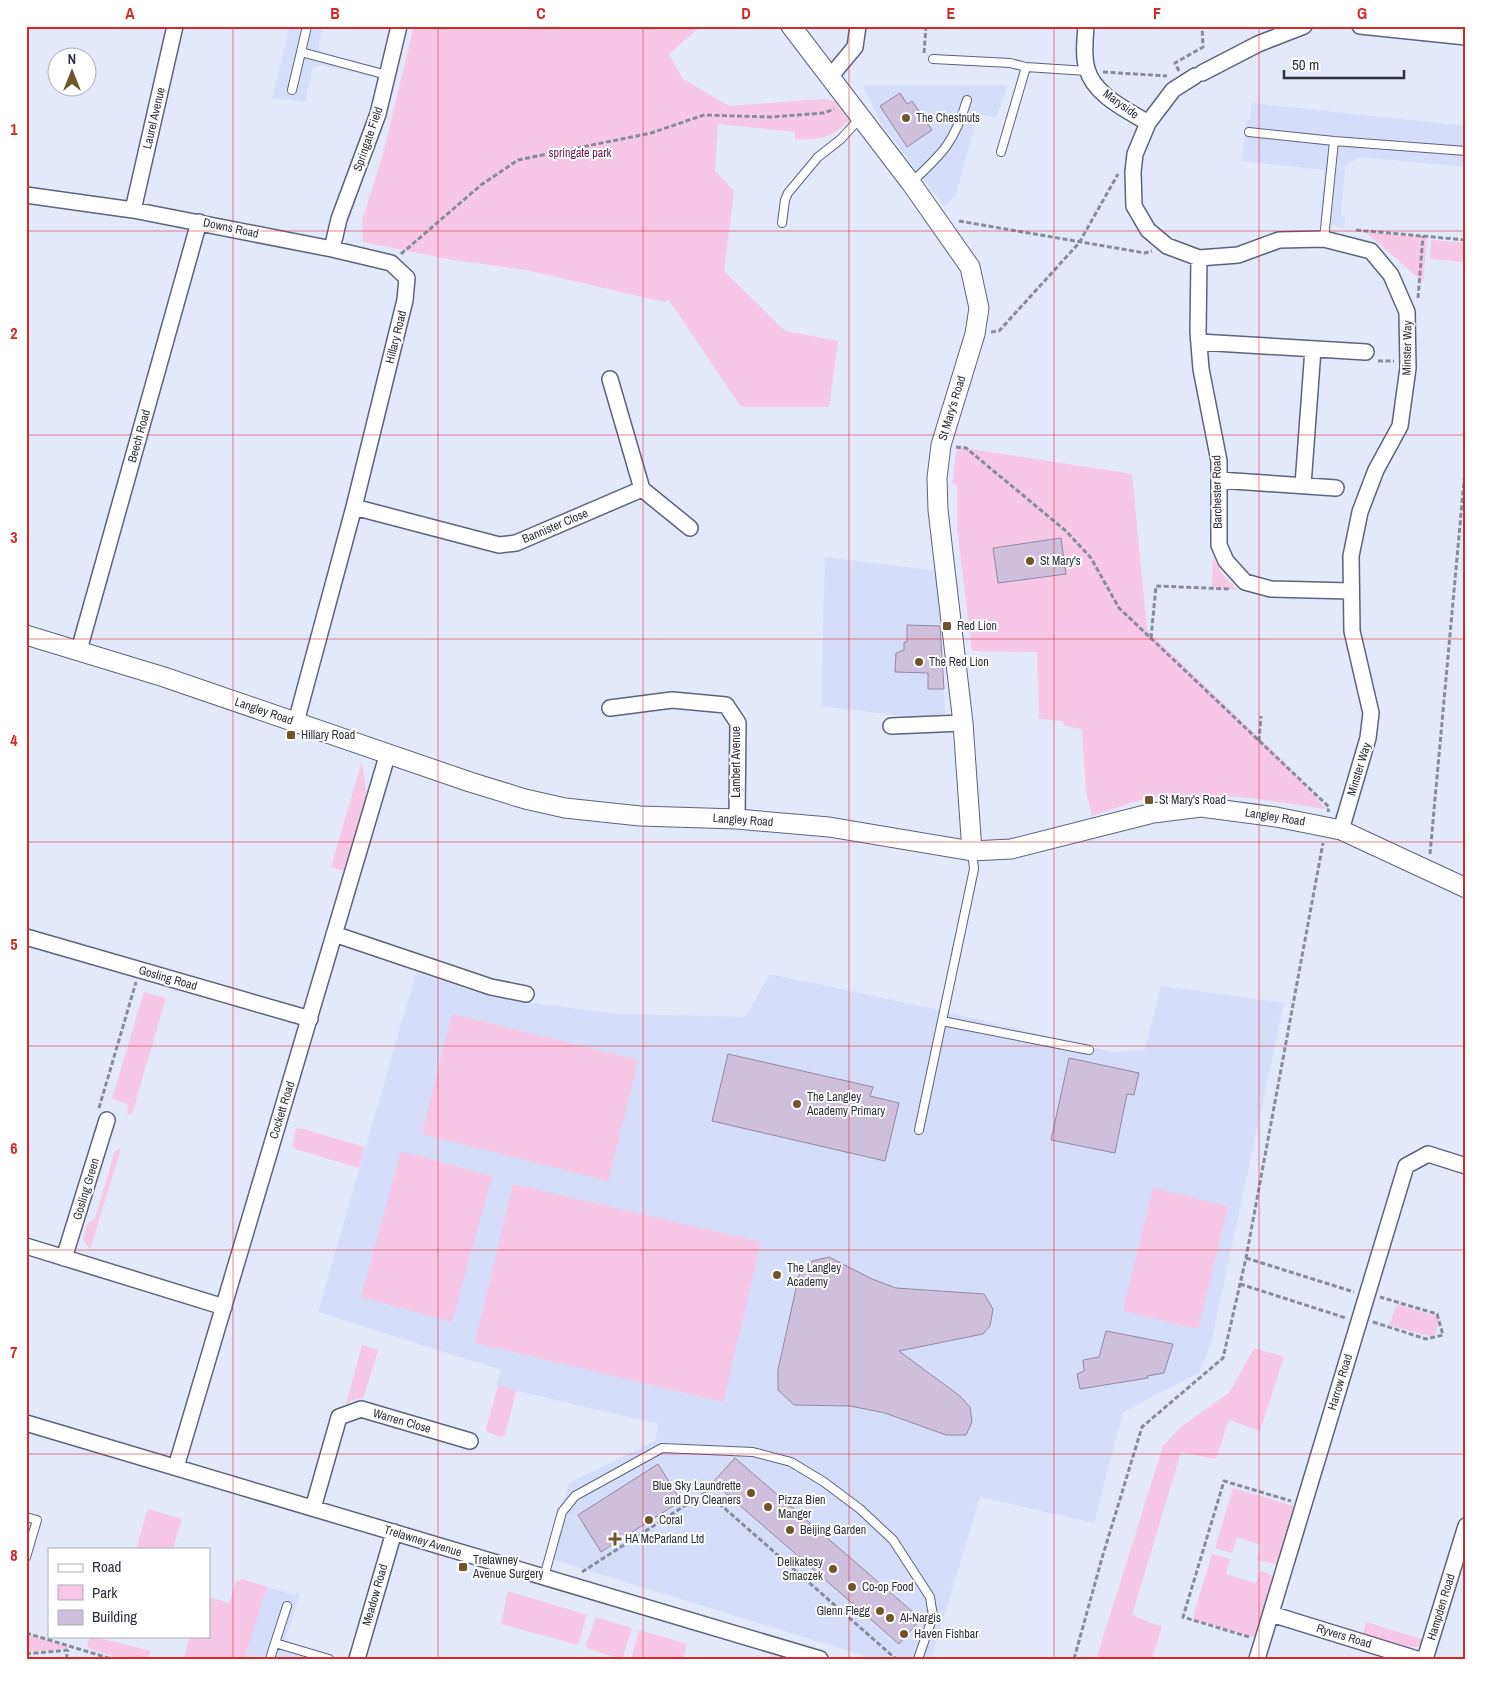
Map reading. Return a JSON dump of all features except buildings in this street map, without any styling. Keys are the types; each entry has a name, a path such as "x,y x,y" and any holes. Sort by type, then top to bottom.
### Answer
{"street":[{"name":"Laurel Avenue","path":"133,210 175,26"},
{"name":"Springate Field","path":"332,249 339,219 378,114 399,26"},
{"name":"St Mary's Road","path":"790,26 911,183 970,267 979,308 975,334 941,445 937,478 938,510 963,723 972,850"},
{"path":"830,77 855,47 858,26"},
{"path":"1086,26 1085,52 1087,70"},
{"path":"1195,72 1221,64 1258,44 1304,26"},
{"path":"1360,26 1466,37"},
{"name":"Maryside","path":"1087,70 1098,87 1113,102 1148,123"},
{"name":"Minster Way","path":"1195,72 1173,90 1148,123 1135,154 1134,206 1148,230 1167,246 1199,258 1238,255 1279,240 1324,239 1371,251 1391,275 1408,312 1408,362 1400,426 1376,470 1360,512 1351,556 1352,631 1371,713 1368,738 1334,827"},
{"name":"Downs Road","path":"26,195 133,210 199,222 391,263"},
{"name":"Beech Road","path":"78,650 199,222"},
{"name":"Barchester Road","path":"1199,258 1199,342 1201,369 1219,461 1219,545 1226,561 1245,582"},
{"name":"Hillary Road","path":"296,722 354,507 405,300 407,278 391,263"},
{"path":"1199,342 1366,352"},
{"path":"1303,485 1313,349"},
{"path":"610,379 642,489 690,528"},
{"path":"1219,480 1336,488"},
{"name":"Bannister Close","path":"354,507 499,545 516,543 642,489"},
{"path":"1245,582 1271,589 1350,591"},
{"name":"Langley Road","path":"26,635 164,677 470,782 525,799 565,808 640,816 736,819 829,827 972,850 1010,849 1153,813 1201,807 1242,811 1334,827 1466,888"},
{"name":"Lambert Avenue","path":"610,708 672,700 726,705 738,723 736,819"},
{"path":"890,726 963,723"},
{"name":"Cockett Road","path":"176,1467 388,753"},
{"path":"334,934 491,987 526,994"},
{"name":"Gosling Road","path":"26,937 310,1019"},
{"name":"Gosling Green","path":"64,1258 107,1120"},
{"name":"Harrow Road","path":"1257,1659 1406,1166 1428,1154 1466,1166"},
{"path":"26,1246 224,1307"},
{"name":"Warren Close","path":"313,1508 339,1417 361,1409 470,1441"},
{"name":"Trelawney Avenue","path":"26,1423 820,1659"},
{"name":"Hampden Road","path":"1425,1659 1466,1526"},
{"name":"Meadow Road","path":"357,1659 394,1532"},
{"name":"Ryvers Road","path":"1271,1614 1417,1659"}],"lane":[{"path":"292,90 307,26"},
{"path":"301,52 387,75"},
{"path":"932,59 1010,63 1026,67 1087,70"},
{"path":"1001,152 1026,67"},
{"path":"911,183 946,150 960,123 967,100"},
{"path":"782,223 784,200 788,193 818,157 841,139 856,110"},
{"path":"1249,132 1466,151"},
{"path":"1324,239 1334,140"},
{"path":"919,1130 974,870 972,850"},
{"path":"942,1021 1089,1050"},
{"path":"544,1577 562,1512 575,1496 662,1448 753,1452 791,1462 824,1482 860,1509 893,1540 930,1597 933,1616 918,1659"},
{"path":"26,1517 37,1520 26,1557"},
{"path":"270,1659 287,1606"},
{"path":"275,1643 329,1659"}],"path":[{"path":"926,26 924,53 932,59"},
{"path":"1179,73 1175,63 1203,47 1202,26"},
{"path":"1087,70 1165,77 1179,73 1195,72"},
{"path":"391,263 481,185 518,160 651,133 704,115 771,117 856,110"},
{"path":"975,334 999,331 1079,243 1120,171 1135,154"},
{"path":"936,217 1145,253 1167,246"},
{"path":"1355,230 1466,240"},
{"path":"1408,312 1416,312 1423,236"},
{"path":"1366,352 1372,360 1408,362"},
{"path":"941,445 966,448 1066,531 1091,558 1119,608 1329,807 1334,827 1246,1258 1223,1358 1142,1427 1074,1659"},
{"path":"1429,872 1466,458"},
{"path":"1151,638 1156,586 1238,589 1245,582"},
{"path":"1260,741 1261,716"},
{"path":"107,1120 99,1108 139,970"},
{"path":"1240,1284 1426,1339 1443,1334 1437,1314 1246,1258"},
{"path":"1262,1641 1183,1617 1224,1481 1303,1505"},
{"path":"580,1573 706,1492 896,1659"},
{"path":"26,1633 69,1648 112,1659"},
{"path":"26,1654 69,1648"},
{"path":"66,1659 69,1648"}],"shaded area":[{"path":"290,26 323,26 318,48 323,55 374,67 373,77 322,65 313,67 305,102 272,98"},
{"path":"862,85 1008,85 996,118 978,114 955,198 944,206 881,123"},
{"path":"1252,103 1466,126 1466,167 1359,157 1345,166 1341,216 1345,217 1344,228 1320,222 1324,170 1242,161 1246,120 1250,120"},
{"path":"825,557 939,571 945,716 919,718 821,706"},
{"name":"The Langley Academy","path":"416,973 492,997 615,1014 745,1017 770,974 934,1009 1113,1052 1145,1050 1161,986 1284,1003 1211,1343 1200,1372 1123,1412 1094,1523 980,1497 931,1659 875,1659 547,1558 569,1483 655,1441 658,1424 496,1386 501,1370 318,1312"},
{"path":"267,1587 293,1595 300,1593 286,1638 293,1644 340,1659 244,1659"}],"green space":[{"name":"springate park","path":"414,26 701,26 669,54 683,79 729,106 823,99 838,102 849,120 825,137 795,139 795,132 718,124 715,171 734,191 724,271 785,331 838,341 829,407 741,407 669,300 664,302 526,270 453,260 363,242 362,221 383,154"},
{"path":"1366,232 1427,238 1423,282"},
{"path":"1431,240 1466,243 1466,262 1430,259"},
{"path":"957,447 1132,474 1147,630 1280,758 1326,809 1239,797 1195,795 1144,799 1092,816 1086,791 1082,729 1065,726 1062,721 1039,719 1037,652 972,651 957,528 957,485 952,484"},
{"path":"1213,557 1223,575 1238,590 1212,587"},
{"path":"362,761 367,798 346,872 331,867"},
{"path":"144,992 166,998 132,1114 127,1114 128,1104 112,1099"},
{"path":"452,1014 638,1060 608,1181 422,1134"},
{"path":"299,1128 365,1147 359,1168 292,1148 296,1129"},
{"path":"121,1149 90,1249 83,1240 87,1224 95,1219 115,1151"},
{"path":"401,1151 492,1176 452,1322 361,1297"},
{"path":"513,1184 761,1242 723,1402 475,1343"},
{"path":"1153,1188 1228,1206 1198,1329 1123,1311"},
{"path":"1397,1304 1440,1318 1434,1337 1389,1325"},
{"path":"362,1345 378,1350 363,1399 355,1399 346,1404"},
{"path":"1254,1348 1284,1357 1260,1431 1229,1420 1216,1459 1181,1452 1132,1615 1162,1627 1152,1659 1097,1657 1163,1446 1182,1426 1229,1393"},
{"path":"498,1386 516,1391 505,1435 501,1437 487,1432 486,1429"},
{"path":"1233,1488 1297,1507 1282,1566 1257,1560 1261,1545 1237,1537 1232,1553 1215,1548"},
{"path":"148,1509 182,1519 173,1548 136,1548"},
{"path":"1212,1554 1230,1559 1226,1574 1256,1583 1261,1571 1278,1577 1257,1638 1194,1619 1194,1613"},
{"path":"242,1579 267,1587 244,1659 184,1657 189,1638 210,1638 210,1597 229,1603 236,1582"},
{"path":"508,1591 587,1615 578,1645 501,1624"},
{"path":"596,1617 632,1628 622,1659 589,1649 586,1645"},
{"path":"1366,1622 1427,1641 1420,1647 1408,1647 1363,1634"},
{"path":"639,1630 687,1644 683,1659 631,1659"},
{"path":"26,1634 72,1648 26,1652"},
{"path":"90,1638 98,1638 151,1651 148,1659 122,1659 87,1648"}],"place":[{"name":"The Chestnuts","path":"906,118"},
{"name":"St Mary's","path":"1030,561"},
{"name":"Red Lion","path":"947,626"},
{"name":"The Red Lion","path":"919,662"},
{"name":"Hillary Road","path":"291,735"},
{"name":"St Mary's Road","path":"1149,800"},
{"name":"The Langley Academy Primary","path":"797,1104"},
{"name":"The Langley Academy","path":"777,1275"},
{"name":"Blue Sky Laundrette and Dry Cleaners","path":"751,1493"},
{"name":"Pizza Bien Manger","path":"768,1507"},
{"name":"Coral","path":"649,1520"},
{"name":"Beijing Garden","path":"790,1530"},
{"name":"HA McParland Ltd","path":"615,1539"},
{"name":"Trelawney Avenue Surgery","path":"463,1567"},
{"name":"Delikatesy Smaczek","path":"833,1569"},
{"name":"Co-op Food","path":"852,1587"},
{"name":"Glenn Flegg","path":"880,1611"},
{"name":"Al-Nargis","path":"890,1618"},
{"name":"Haven Fishbar","path":"904,1634"}]}
